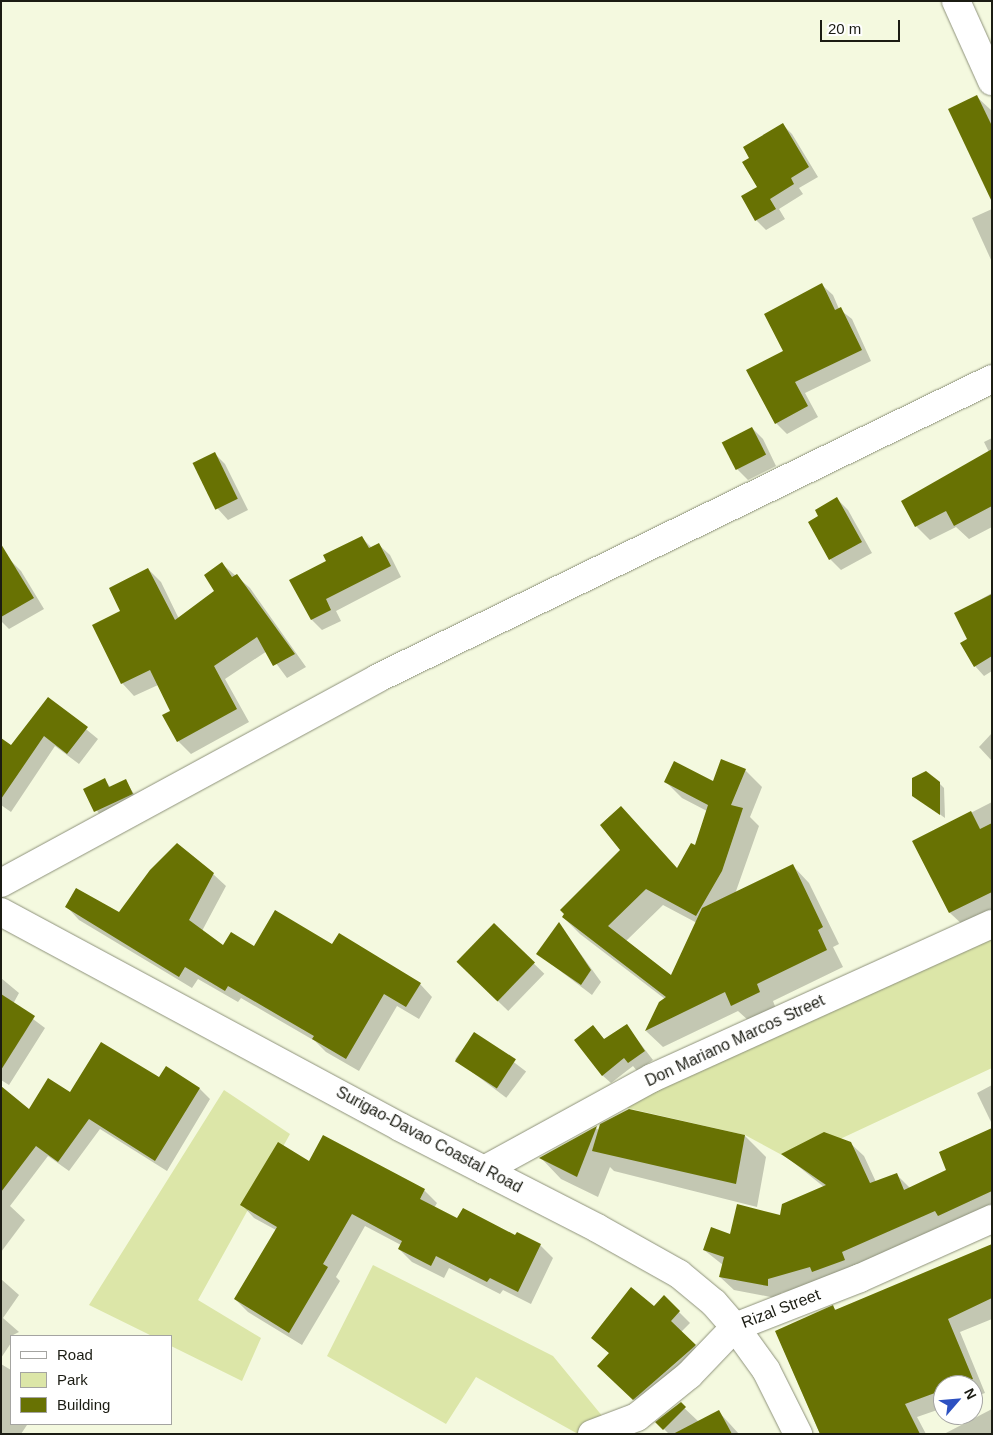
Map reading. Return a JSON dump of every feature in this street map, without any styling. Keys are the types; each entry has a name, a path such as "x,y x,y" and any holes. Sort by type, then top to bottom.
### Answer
{"main road":[{"path":"956,1 992,81"},
{"path":"1,883 378,678 992,379"},
{"name":"Surigao-Davao Coastal Road","path":"1,912 666,1266 714,1302 735,1327 766,1370 798,1434"},
{"name":"Don Mariano Marcos Street","path":"484,1170 652,1078 992,924"},
{"name":"Rizal Street","path":"592,1434 638,1417 689,1374 735,1327 860,1278 992,1218"}],"green space":[{"path":"992,936 992,1068 793,1161 745,1135 627,1108 635,1098"},
{"path":"224,1090 290,1134 198,1300 261,1338 242,1381 172,1346 172,1335 150,1335 89,1305"},
{"path":"373,1265 553,1356 617,1434 578,1434 476,1377 446,1424 327,1356"}],"building":[{"path":"977,95 992,126 992,202 948,109"},
{"path":"783,123 809,167 791,178 794,184 770,199 776,209 755,221 741,196 757,187 742,162 749,158 743,147"},
{"path":"822,283 835,310 841,307 862,350 795,382 808,406 775,424 746,370 783,351 764,314"},
{"path":"752,427 766,455 736,470 722,442"},
{"path":"992,449 992,506 954,526 946,511 915,527 901,501"},
{"path":"215,452 238,499 215,510 193,463"},
{"path":"837,497 862,542 829,560 808,522 818,516 815,510"},
{"path":"362,536 369,548 379,543 391,566 326,599 331,610 311,620 289,580 326,561 323,555"},
{"path":"1,544 34,598 1,617"},
{"path":"222,562 232,577 237,574 295,654 273,666 257,637 214,666 237,709 177,742 162,715 170,711 150,670 121,684 92,625 120,611 109,588 148,568 175,620 214,591 204,575"},
{"path":"992,594 992,656 974,667 960,643 967,639 954,613"},
{"path":"48,697 88,727 67,754 44,736 1,799 1,738 11,745"},
{"path":"721,759 746,769 731,805 743,808 722,871 696,916 646,889 608,926 671,975 702,908 793,864 823,927 818,930 827,950 757,984 760,992 731,1006 725,992 645,1031 659,1002 666,997 562,917 564,914 560,910 620,850 600,825 621,806 677,868 691,843 695,845 708,805 664,782 674,761 713,781"},
{"path":"926,771 940,782 940,815 912,796 912,778"},
{"path":"105,778 109,787 126,779 133,794 94,812 83,789"},
{"path":"971,811 980,829 992,823 992,892 949,913 912,841"},
{"path":"177,843 214,873 189,920 223,945 231,932 254,946 275,910 332,944 339,933 421,983 406,1007 384,994 346,1059 312,1039 314,1036 228,986 225,991 185,967 179,977 65,907 76,888 119,912 150,870"},
{"path":"559,922 591,970 581,985 536,954"},
{"path":"494,923 535,963 497,1001 456,962"},
{"path":"1,994 35,1016 1,1070"},
{"path":"627,1024 645,1051 628,1063 624,1058 602,1076 574,1040 593,1025 604,1039"},
{"path":"474,1032 516,1059 497,1089 455,1061"},
{"path":"101,1042 159,1077 166,1066 200,1088 155,1161 89,1119 58,1162 36,1146 1,1192 1,1086 29,1109 48,1078 70,1092"},
{"path":"629,1109 745,1135 736,1184 592,1151 600,1124"},
{"path":"597,1126 577,1177 539,1158"},
{"path":"992,1128 992,1191 938,1216 935,1211 842,1252 845,1260 812,1272 810,1267 768,1279 768,1286 719,1277 724,1257 703,1250 711,1227 730,1234 737,1204 780,1215 782,1204 826,1185 781,1154 824,1132 851,1142 870,1183 897,1173 904,1190 946,1170 939,1152"},
{"path":"323,1135 425,1189 420,1199 457,1218 463,1208 515,1235 517,1232 541,1244 518,1292 490,1278 487,1282 436,1256 431,1266 398,1249 402,1241 352,1214 323,1264 328,1267 289,1333 234,1299 277,1227 240,1205 278,1142 309,1161"},
{"path":"992,1244 992,1298 948,1319 971,1375 933,1375 933,1394 905,1404 920,1434 820,1434 775,1331 833,1305 835,1310"},
{"path":"631,1287 654,1306 664,1295 680,1311 671,1321 696,1345 633,1400 597,1366 609,1353 591,1338"},
{"path":"681,1402 686,1407 663,1430 655,1422"},
{"path":"719,1410 732,1434 673,1434"}]}
